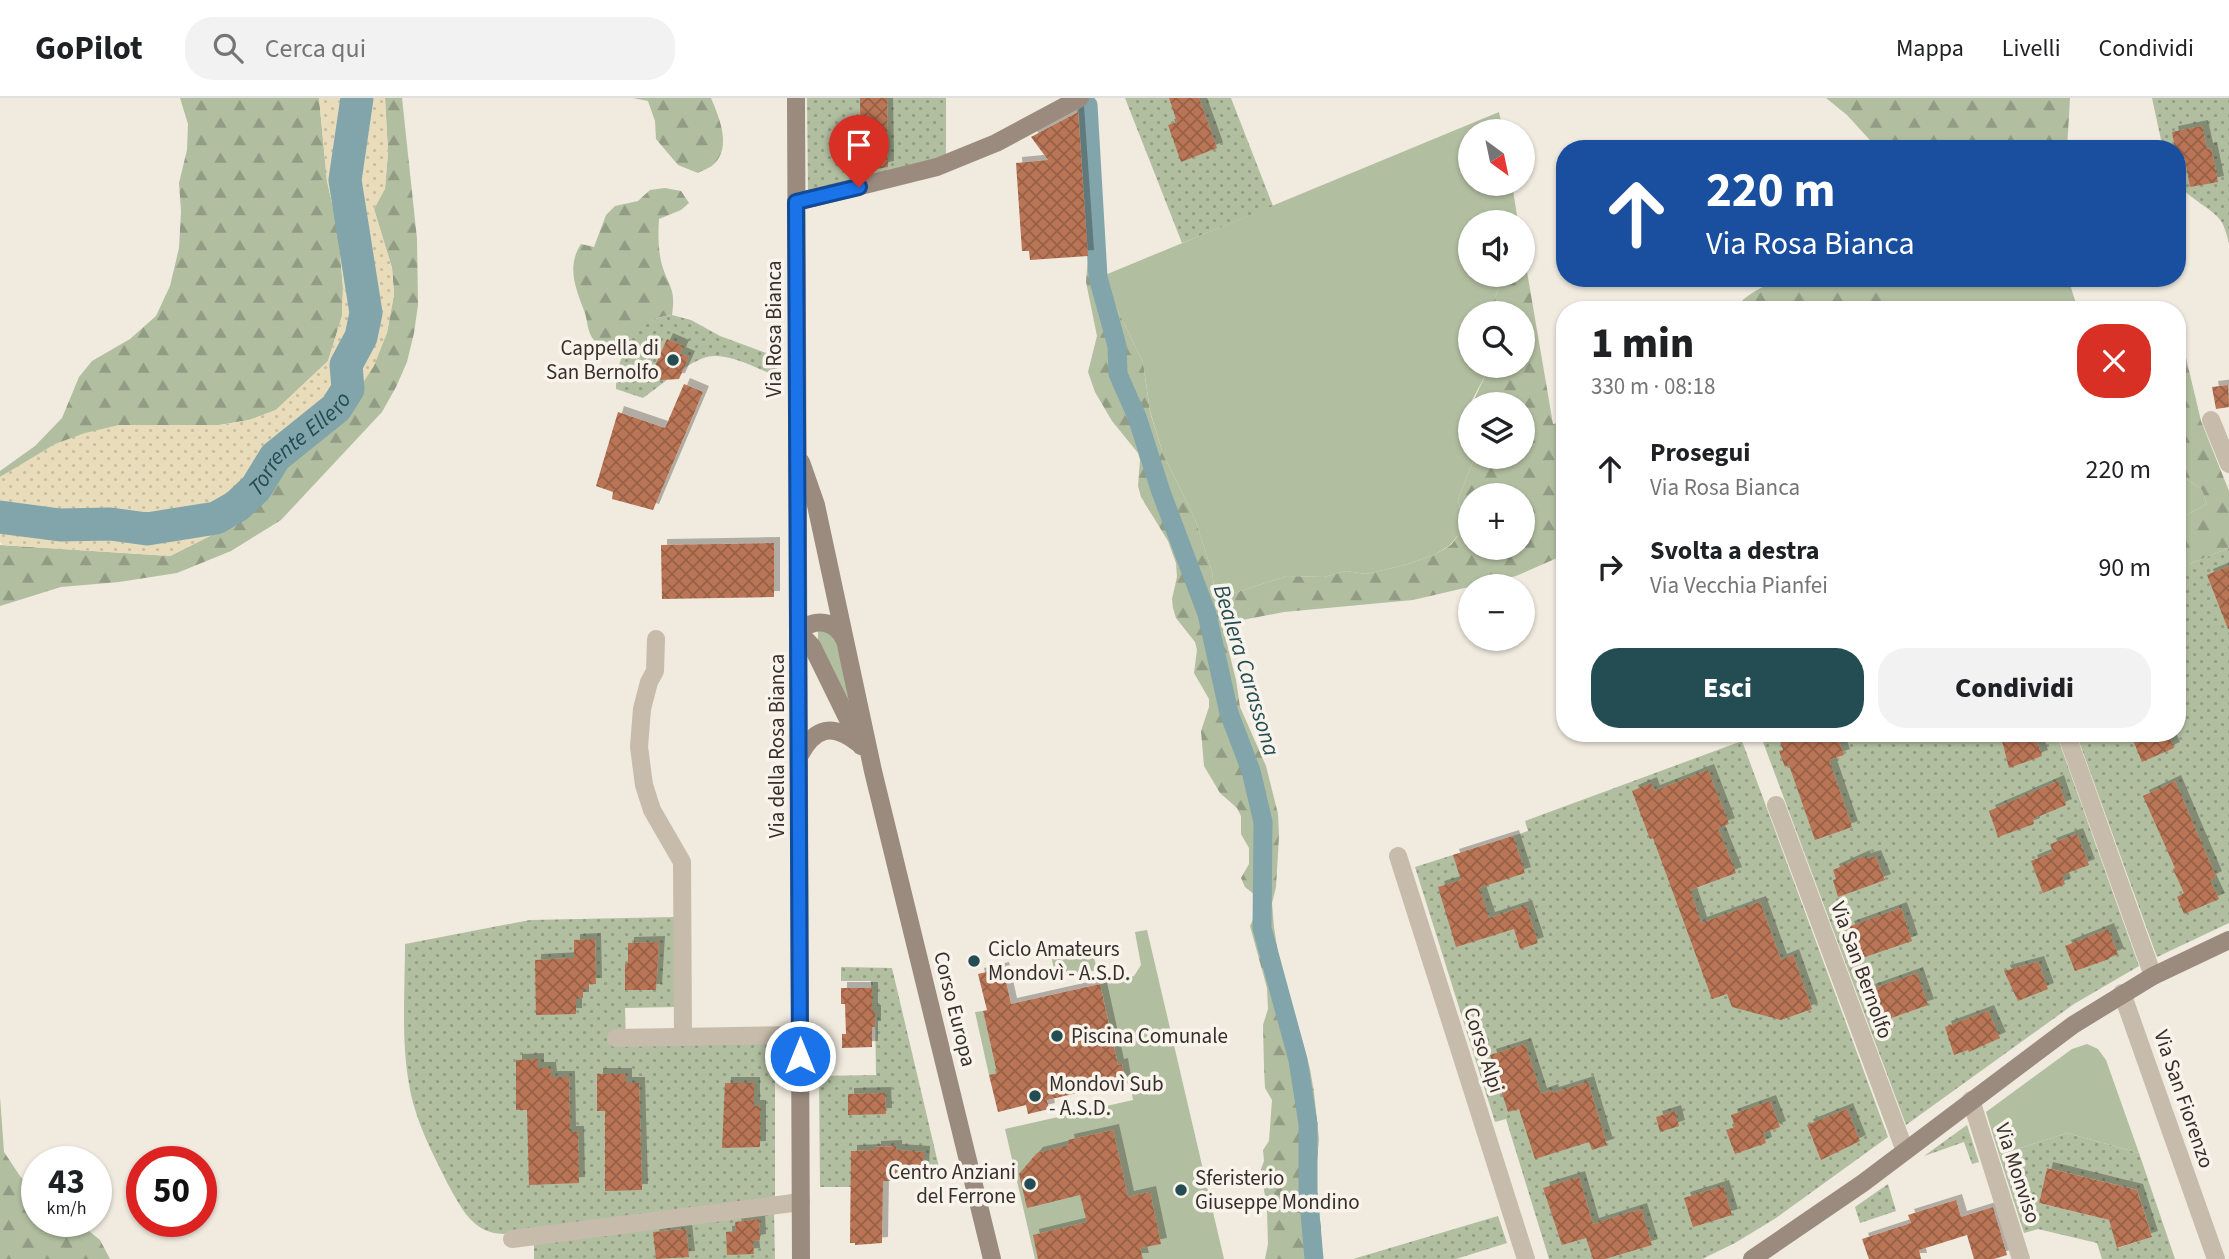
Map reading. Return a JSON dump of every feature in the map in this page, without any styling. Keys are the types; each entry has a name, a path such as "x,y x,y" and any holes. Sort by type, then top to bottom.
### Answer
{"street":[{"name":"Via Rosa Bianca","path":"796,98 797,456"},
{"path":"796,202 937,167 996,143 1080,98"},
{"path":"2211,420 2229,464"},
{"name":"Via della Rosa Bianca","path":"797,456 801,1259"},
{"name":"Corso Europa","path":"797,456 811,487 873,771 992,1259"},
{"path":"799,631 808,624 823,622 837,628 845,642"},
{"name":"Corso Europa","path":"799,631 813,646 873,771"},
{"path":"656,639 655,671 649,682 642,709 639,747 647,797 658,823 682,862 683,1037"},
{"path":"800,755 809,739 826,730 847,734 860,744"},
{"path":"2069,742 2153,976"},
{"name":"Via San Bernolfo","path":"1776,805 1905,1151"},
{"name":"Corso Alpi","path":"1398,856 1526,1259"},
{"path":"1760,1257 2073,1025 2153,976 2229,940"},
{"name":"Via San Fiorenzo","path":"2123,993 2216,1259"},
{"path":"616,1038 800,1035"},
{"name":"Via Monviso","path":"1971,1100 2021,1259"},
{"path":"512,1239 801,1202"}],"green space":[{"path":"180,98 319,98 327,181 338,230 343,288 342,316 328,361 276,410 249,420 219,425 119,425 24,464 0,477 0,471 35,446 62,418 79,377 92,361 130,339 156,316 170,286 179,248 179,183 187,150 188,124"},
{"path":"385,98 402,98 417,239 418,305 407,362 382,412 281,520 231,551 177,573 61,587 0,606 0,545 170,556 210,536 248,511 278,466 332,422 387,333 394,294 392,268 374,209 385,188 388,152"},
{"path":"633,98 711,98 722,132 719,157 712,165 698,173 678,165 656,139 655,121 648,101"},
{"path":"807,98 946,98 946,157 808,192"},
{"path":"1125,98 1231,98 1273,206 1182,243"},
{"path":"1826,98 2070,98 2068,140 1870,140 1847,115"},
{"path":"2152,98 2229,98 2229,243 2218,217 2186,192 2186,140 2161,140"},
{"path":"1092,102 1105,275 1115,305 1143,362 1150,412 1163,454 1195,519 1212,572 1216,599 1287,576 1324,577 1346,571 1366,574 1405,565 1434,555 1451,545 1458,536 1458,560 1535,560 1535,483 1464,483 1470,469 1535,469 1535,392 1478,392 1484,378 1535,378 1535,318 1553,424 1556,423 1556,558 1521,574 1458,574 1458,590 1413,600 1284,612 1222,624 1240,707 1266,766 1278,814 1276,887 1272,903 1274,927 1278,953 1314,1092 1319,1139 1315,1184 1321,1227 1321,1259 1265,1259 1268,1244 1267,1211 1261,1169 1264,1161 1263,1150 1269,1141 1272,1100 1265,1088 1264,1067 1263,1025 1268,1009 1267,988 1250,926 1257,910 1255,895 1245,887 1241,878 1249,864 1249,848 1241,834 1241,816 1237,808 1220,793 1204,766 1201,731 1209,699 1194,673 1197,650 1195,642 1176,618 1173,608 1176,563 1168,541 1141,497 1138,486 1138,453 1112,421 1095,392 1088,372 1097,336 1086,282 1088,255 1077,110"},
{"path":"1499,112 1500,119 1482,119"},
{"path":"1458,129 1458,196 1514,196 1516,210 1458,210 1458,287 1499,287 1493,301 1458,301 1458,378 1484,378 1476,392 1458,392 1458,469 1470,469 1464,483 1458,483 1458,535 1450,545 1434,555 1405,565 1366,574 1346,571 1324,577 1287,576 1216,599 1212,572 1195,519 1163,454 1150,411 1143,362 1115,305 1105,275"},
{"path":"665,188 681,191 689,203 681,210 659,219 660,254 672,293 672,315 649,323 622,353 609,350 597,343 590,333 574,278 576,253 581,244 594,247 606,215 615,206 638,201 650,190"},
{"path":"1499,287 1530,287 1532,301 1493,301"},
{"path":"1763,287 1874,287 1897,301 1742,301"},
{"path":"1860,287 2071,287 2075,301 1893,301"},
{"path":"672,315 691,320 720,336 777,357 777,376 738,360 714,356 687,366 643,398 616,389 620,364 630,340 648,323"},
{"path":"2186,358 2201,421 2229,491 2229,548 2186,565 2186,515 2207,504 2202,490 2186,478"},
{"path":"2186,478 2202,490 2207,504 2186,515"},
{"path":"2229,548 2229,923 2157,957 2079,742 2186,742 2186,565"},
{"path":"827,630 834,633 859,731 818,642 818,631"},
{"path":"1742,742 1888,1137 1776,1218 1702,1259 1549,1259 1506,1119 1495,1122 1415,867 1528,831 1525,821"},
{"path":"1763,742 2059,742 2139,966 2074,1004 1906,1125"},
{"path":"675,917 676,1007 625,1008 626,1045 775,1043 775,1199 503,1234 484,1230 465,1212 450,1188 425,1137 412,1098 404,1032 405,944 530,920"},
{"path":"1147,930 1224,1259 1035,1259 1005,1129 1133,1100 1130,1084 1125,1082 1122,1064 1118,1065 1100,984 1134,976 1141,965 1135,932"},
{"path":"1092,949 1097,970 1056,979 1051,955"},
{"path":"841,967 892,968 942,1180 897,1181 896,1146 875,1147 875,1150 851,1151 851,1187 820,1187 819,1076 876,1075 875,1012 872,1011 871,981 841,981"},
{"path":"983,1011 997,1073 989,1075 975,1012"},
{"path":"2087,1044 2098,1049 2106,1060 2139,1153 2067,1133 1999,1155 1986,1112 2072,1049"},
{"path":"0,1097 4,1152 21,1177 21,1237 96,1237 110,1259 0,1259"},
{"path":"1967,1125 1979,1162 1972,1164 1964,1142 1924,1156"},
{"path":"2067,1133 2139,1153 2175,1259 2102,1259 2097,1243 2038,1229 2024,1233 1999,1155","holes":["2047,1168 2137,1190 2152,1237 2118,1248 2109,1220 2039,1203"]},
{"path":"1888,1184 1896,1211 1860,1223 1855,1207"},
{"path":"774,1212 775,1259 534,1259 534,1241"},
{"path":"1498,1216 1507,1243 1456,1259 1353,1259"}],"sand":[{"path":"319,98 385,98 388,152 385,189 374,209 392,268 394,294 387,333 374,366 359,389 332,422 278,466 248,510 210,536 170,556 3,545 0,541 0,477 55,444 119,425 219,425 250,420 276,410 328,361 342,316 343,288 338,230 327,181"}],"building":[{"path":"860,98 887,98 888,167 861,172"},
{"path":"1169,98 1199,98 1217,148 1181,162 1168,125 1177,122"},
{"path":"1078,112 1088,256 1030,260 1029,251 1022,251 1016,163 1048,160 1031,137"},
{"path":"2202,126 2207,149 2211,148 2218,182 2190,187 2186,140 2173,140 2172,132"},
{"name":"Cappella di San Bernolfo","path":"667,339 683,346 680,353 689,357 679,379 661,380 654,376 655,366"},
{"path":"684,384 703,392 653,510 612,499 613,492 596,486 618,412 665,428"},
{"path":"2228,385 2229,407 2216,409 2212,387"},
{"path":"774,543 774,597 662,599 661,545"},
{"path":"2229,566 2229,629 2228,629 2207,575"},
{"path":"1780,742 1839,742 1844,755 1829,760 1852,827 1815,840 1789,765 1785,767 1779,751 1783,750"},
{"path":"2002,742 2037,742 2042,756 2009,768"},
{"path":"2134,742 2171,742 2174,748 2142,762"},
{"path":"1708,770 1729,824 1718,828 1736,873 1690,890 1701,923 1760,902 1781,960 1793,955 1812,1009 1781,1020 1732,1007 1727,994 1712,999 1653,838 1650,839 1632,791 1651,783 1654,791"},
{"path":"2058,781 2066,805 2033,819 2034,824 1998,837 1989,811"},
{"path":"2175,781 2216,877 2210,880 2219,899 2184,914 2177,897 2184,893 2143,796"},
{"path":"2077,834 2089,865 2062,875 2065,884 2043,893 2031,861 2053,852 2050,844"},
{"path":"1513,836 1525,873 1479,888 1489,918 1526,906 1538,943 1520,949 1514,929 1456,947 1438,887 1461,880 1453,855"},
{"path":"1864,856 1865,859 1875,856 1885,880 1838,897 1833,870"},
{"path":"1901,908 1912,941 1859,959 1848,927"},
{"path":"2108,929 2118,954 2075,971 2065,946"},
{"path":"595,939 596,984 589,984 589,989 583,989 583,998 576,998 576,1014 536,1015 535,960 574,958 574,940"},
{"path":"659,942 656,990 625,990 628,943"},
{"path":"2038,962 2048,989 2018,1001 2004,971"},
{"path":"1003,968 1011,1004 1100,984 1118,1065 1122,1064 1125,1082 1047,1100 1049,1109 1028,1114 1026,1105 998,1112 989,1075 997,1073 978,974"},
{"path":"1917,973 1928,1005 1880,1022 1869,990"},
{"path":"841,988 872,988 875,1027 872,1027 872,1047 842,1048 842,1034 846,1034 845,1004 841,1004"},
{"path":"1988,1011 2000,1038 1969,1052 1968,1050 1954,1055 1945,1027"},
{"path":"1525,1044 1541,1094 1588,1082 1607,1145 1592,1150 1589,1142 1535,1159 1519,1109 1508,1112 1490,1055"},
{"path":"538,1059 538,1068 550,1068 551,1077 569,1077 570,1132 578,1132 579,1183 529,1185 527,1110 516,1110 516,1060"},
{"path":"597,1074 626,1074 626,1083 639,1083 642,1190 605,1191 605,1111 597,1111"},
{"path":"725,1083 754,1083 754,1106 760,1106 760,1147 722,1148"},
{"path":"885,1093 886,1114 848,1115 848,1094"},
{"path":"1770,1101 1780,1127 1763,1133 1766,1143 1735,1154 1726,1130 1735,1127 1731,1115"},
{"path":"1847,1109 1860,1141 1821,1160 1807,1125"},
{"path":"1675,1111 1679,1126 1660,1132 1656,1117"},
{"path":"1113,1130 1128,1197 1150,1192 1161,1244 1140,1248 1143,1259 1038,1259 1033,1235 1087,1222 1080,1195 1027,1208 1019,1174 1037,1153 1069,1145 1068,1140"},
{"path":"896,1146 896,1150 924,1152 923,1171 897,1170 897,1181 883,1181 882,1243 850,1243 851,1151"},
{"path":"2047,1168 2137,1190 2152,1237 2117,1248 2109,1220 2039,1203"},
{"path":"1579,1177 1593,1224 1641,1209 1652,1245 1605,1259 1593,1259 1586,1238 1562,1245 1543,1188"},
{"path":"1723,1186 1732,1215 1693,1227 1684,1198"},
{"path":"1956,1200 1961,1217 1993,1207 2007,1255 1994,1259 1974,1259 1967,1235 1919,1250 1921,1259 1869,1259 1862,1239 1911,1223 1908,1215"},
{"path":"759,1219 760,1240 753,1241 754,1254 727,1255 726,1232 736,1231 735,1222"},
{"path":"686,1229 689,1257 656,1259 653,1232"}],"waterway":[{"name":"Torrente Ellero","path":"0,517 60,525 110,524 147,529 216,518 237,506 256,488 275,457 336,408 348,389 346,365 361,337 366,313 345,180 357,98"},
{"name":"Bealera Carassona","path":"1088,105 1098,277 1117,346 1118,374 1137,417 1161,492 1207,614 1229,713 1251,771 1263,822 1262,928 1298,1060 1308,1124 1308,1191 1314,1259"}],"place":[{"name":"Cappella di San Bernolfo","path":"673,360"},
{"name":"Ciclo Amateurs Mondovì - A.S.D.","path":"974,961"},
{"name":"Piscina Comunale","path":"1057,1036"},
{"name":"Mondovì Sub - A.S.D.","path":"1035,1096"},
{"name":"Centro Anziani del Ferrone","path":"1030,1184"},
{"name":"Sferisterio Giuseppe Mondino","path":"1181,1190"}],"route":[{"path":"800,1056 796,202 859,187"}]}
